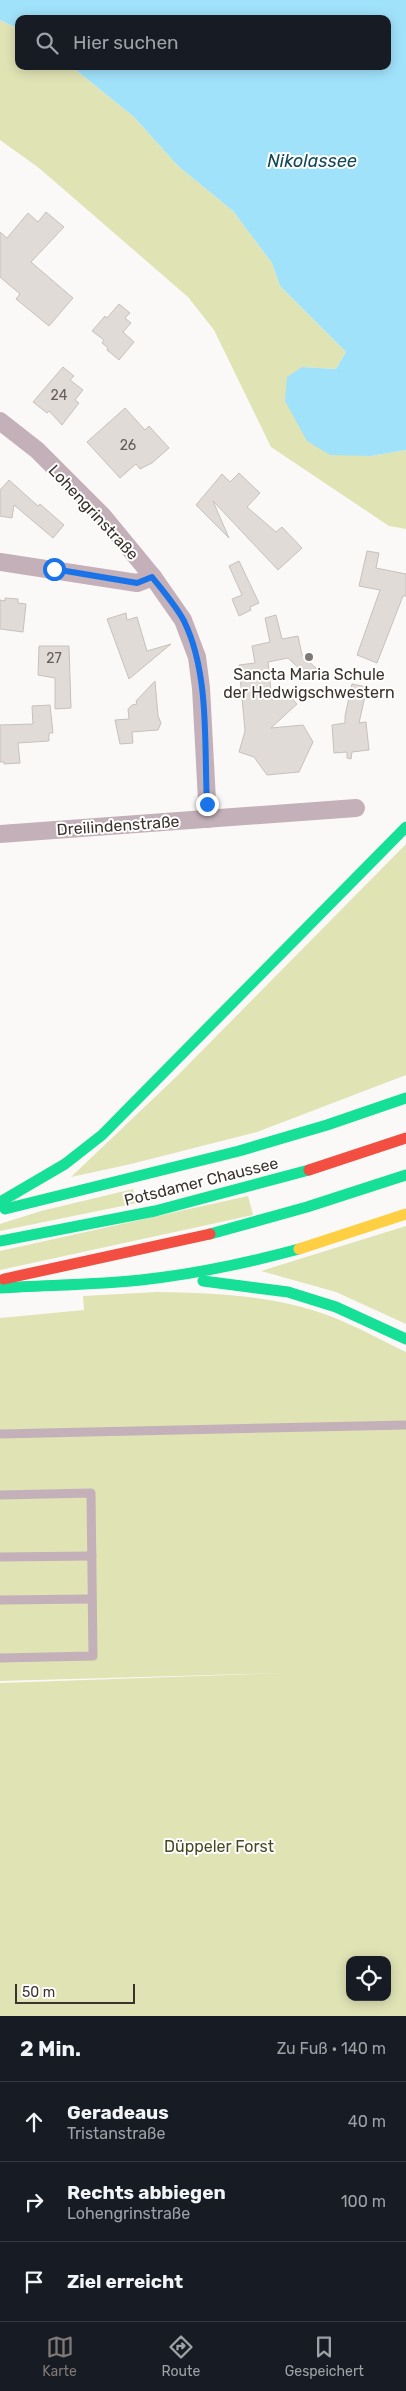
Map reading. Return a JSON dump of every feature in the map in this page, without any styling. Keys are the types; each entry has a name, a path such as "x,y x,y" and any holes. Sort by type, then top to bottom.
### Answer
{"main road":[{"path":"0,1202 65,1164 102,1134 406,828"},
{"path":"0,1210 142,1177 232,1153 318,1129 406,1098"},
{"name":"Potsdamer Chaussee","path":"0,1241 141,1215 222,1195 363,1154 406,1138"},
{"path":"0,1279 174,1243 282,1215 406,1175"},
{"path":"0,1288 161,1278 234,1266 314,1244 406,1214"},
{"path":"161,1278 226,1283 288,1292 336,1308 406,1339"}],"street":[{"name":"Lohengrinstraße","path":"0,421 37,450 102,515 152,577 183,620 197,657 202,688 208,819"},
{"path":"0,562 137,583 152,577"},
{"name":"Dreilindenstraße","path":"0,834 356,808"}],"lane":[{"path":"0,1434 406,1425"},
{"path":"0,1495 90,1493 93,1656 0,1658"},
{"path":"0,1556 92,1556"},
{"path":"0,1600 92,1599"}],"green space":[{"path":"0,20 15,27 15,70 76,70 134,117 178,166 233,211 272,263 280,286 346,352 336,369 302,367 371,456 406,450 406,529 389,526 271,447 214,330 188,297 39,168 0,140"},
{"path":"406,844 406,1075 257,1132 71,1177 177,1076"},
{"path":"133,1189 137,1203 0,1231 0,1224 41,1211"},
{"path":"248,1196 253,1215 0,1270 0,1251"},
{"path":"406,1226 406,1324 336,1292 261,1271"},
{"name":"Düppeler Forst","path":"157,1292 245,1296 288,1304 330,1316 406,1352 406,2016 0,2016 0,1683 285,1673 0,1681 0,1318 84,1310 83,1296"}],"water":[{"name":"Nikolassee","path":"0,0 406,0 406,450 371,456 330,455 307,441 285,401 287,377 302,367 336,369 346,352 280,286 272,263 233,211 178,166 134,117 76,70 391,70 391,15 15,15 15,27 0,20"}],"building":[{"path":"46,212 64,227 31,262 73,298 49,326 16,299 20,294 0,277 0,232 7,238 28,213 38,222"},
{"path":"119,304 130,313 125,318 131,323 123,332 134,342 119,360 107,350 108,348 102,343 104,340 92,331"},
{"path":"63,367 74,376 70,380 83,390 75,400 79,403 62,425 49,411 47,413 33,402"},
{"path":"125,408 145,430 149,426 169,448 152,463 140,469 136,464 120,478 87,442"},
{"path":"239,473 260,493 247,507 276,532 282,527 302,548 278,570 213,501 229,538 196,505 222,474 230,482"},
{"path":"9,480 38,506 40,504 64,525 53,538 14,505 12,518 0,516 0,490"},
{"path":"367,551 379,553 376,568 406,574 406,596 403,596 377,663 357,655 380,590 359,586"},
{"path":"239,561 259,603 250,607 251,610 239,616 232,599 242,595 229,566"},
{"path":"5,598 18,599 18,603 26,604 23,632 0,629 0,600 5,601"},
{"path":"126,613 127,620 137,617 147,651 171,644 129,679 107,619"},
{"path":"276,615 282,639 298,636 302,655 319,671 307,676 288,658 268,662 271,691 284,690 297,704 271,728 303,725 313,742 299,772 267,775 254,757 239,752 245,731 239,665 255,663 252,646 270,642 265,618"},
{"path":"39,646 69,646 71,708 55,709 55,678 38,675"},
{"path":"155,681 158,716 161,723 158,730 132,732 133,743 120,744 115,720 129,719 128,709 132,705 137,704 136,701"},
{"path":"352,684 367,687 359,723 366,722 369,750 352,752 351,759 347,758 347,752 334,753 332,725 345,723"},
{"path":"50,705 53,733 49,733 49,741 18,743 20,763 4,764 4,762 0,762 0,725 33,724 32,706"}],"traffic: fast":[{"path":"0,1202 65,1164 102,1135 406,827"},
{"path":"5,1209 239,1151 327,1125 406,1098"},
{"path":"0,1241 155,1211 309,1170"},
{"path":"210,1234 307,1207 406,1175"},
{"path":"0,1288 106,1283 161,1278 221,1268 299,1249"},
{"path":"203,1281 288,1292 336,1307 406,1339"}],"traffic: slow":[{"path":"299,1249 406,1214"}],"traffic: jam":[{"path":"309,1170 406,1138"},
{"path":"4,1279 210,1234"}],"place":[{"name":"Sancta Maria Schule der Hedwigschwestern","path":"309,657"}],"route":[{"path":"54,569 137,583 152,577 183,620 197,657 202,688 207,804"}]}
